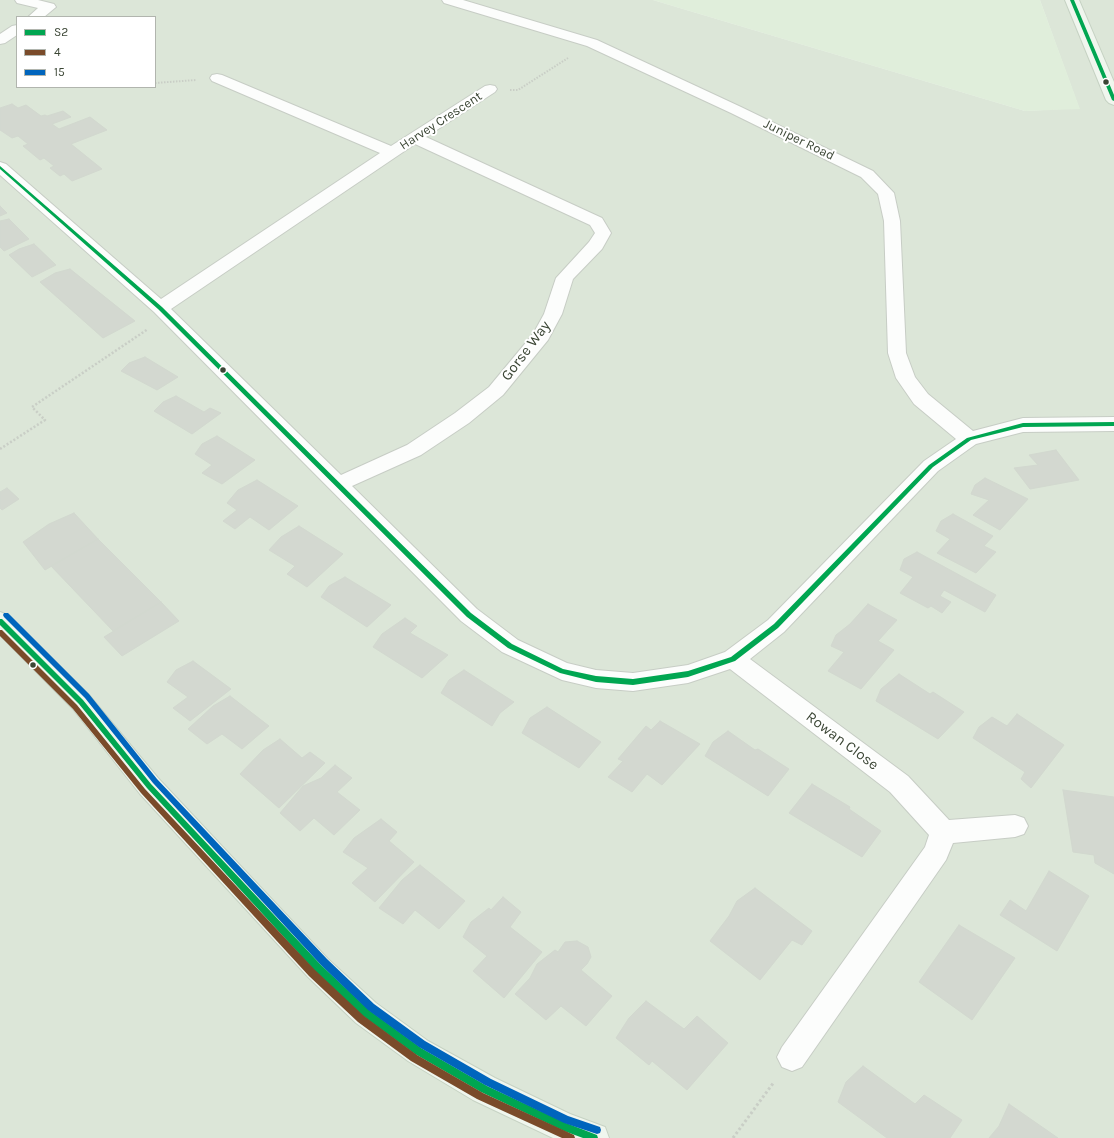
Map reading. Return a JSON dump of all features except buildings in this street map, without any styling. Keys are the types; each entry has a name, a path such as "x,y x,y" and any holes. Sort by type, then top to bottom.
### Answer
{"street":[{"path":"22,0 49,7"},
{"path":"36,16 49,7 63,0"},
{"name":"Juniper Road","path":"449,0 592,43 867,174 886,193 892,221 897,354 906,378 921,399 969,439"},
{"path":"1072,0 1114,100"},
{"path":"0,40 16,30"},
{"name":"Harvey Crescent","path":"217,78 392,152"},
{"name":"Harvey Crescent","path":"164,312 289,222 392,152 490,89"},
{"name":"Gorse Way","path":"337,485 414,450 462,418 496,391 541,336 553,314 565,278 596,245 602,233 596,222 415,138"},
{"path":"0,167 164,312 469,616 510,646 562,671 596,679 633,682 688,674 733,659 776,626 931,466 969,439 1023,425 1114,424"},
{"path":"0,621 81,702 149,786 318,968 366,1013 418,1051 484,1089 564,1127 594,1138"},
{"name":"Rowan Close","path":"733,659 900,784 944,832"},
{"path":"792,1057 937,852 944,832 1015,826"}],"path":[{"path":"490,89 518,90 592,43"},
{"path":"156,83 217,78"},
{"path":"0,449 46,420 32,407 164,312"},
{"path":"733,1138 792,1057"}],"shaded area":[{"path":"0,0 653,0 1025,111 1079,108 1040,0 1114,0 1114,1138 0,1138"},
{"path":"653,0 1040,0 1080,109 1025,111"}],"transit line":[{"name":"S2","path":"1072,0 1114,100"},
{"name":"S2","path":"0,167 160,308 469,615 510,646 562,671 596,679 633,682 688,674 733,659 776,626 931,466 969,439 1023,425 1114,424"},
{"name":"15","path":"6,615 87,696 155,781 324,962 371,1007 422,1044 488,1082 567,1120 597,1130"},
{"name":"S2","path":"0,621 81,702 149,786 318,968 366,1013 418,1051 484,1089 564,1127 594,1138"},
{"name":"4","path":"0,632 75,707 143,791 312,973 361,1019 414,1058 480,1096 571,1138"}]}
